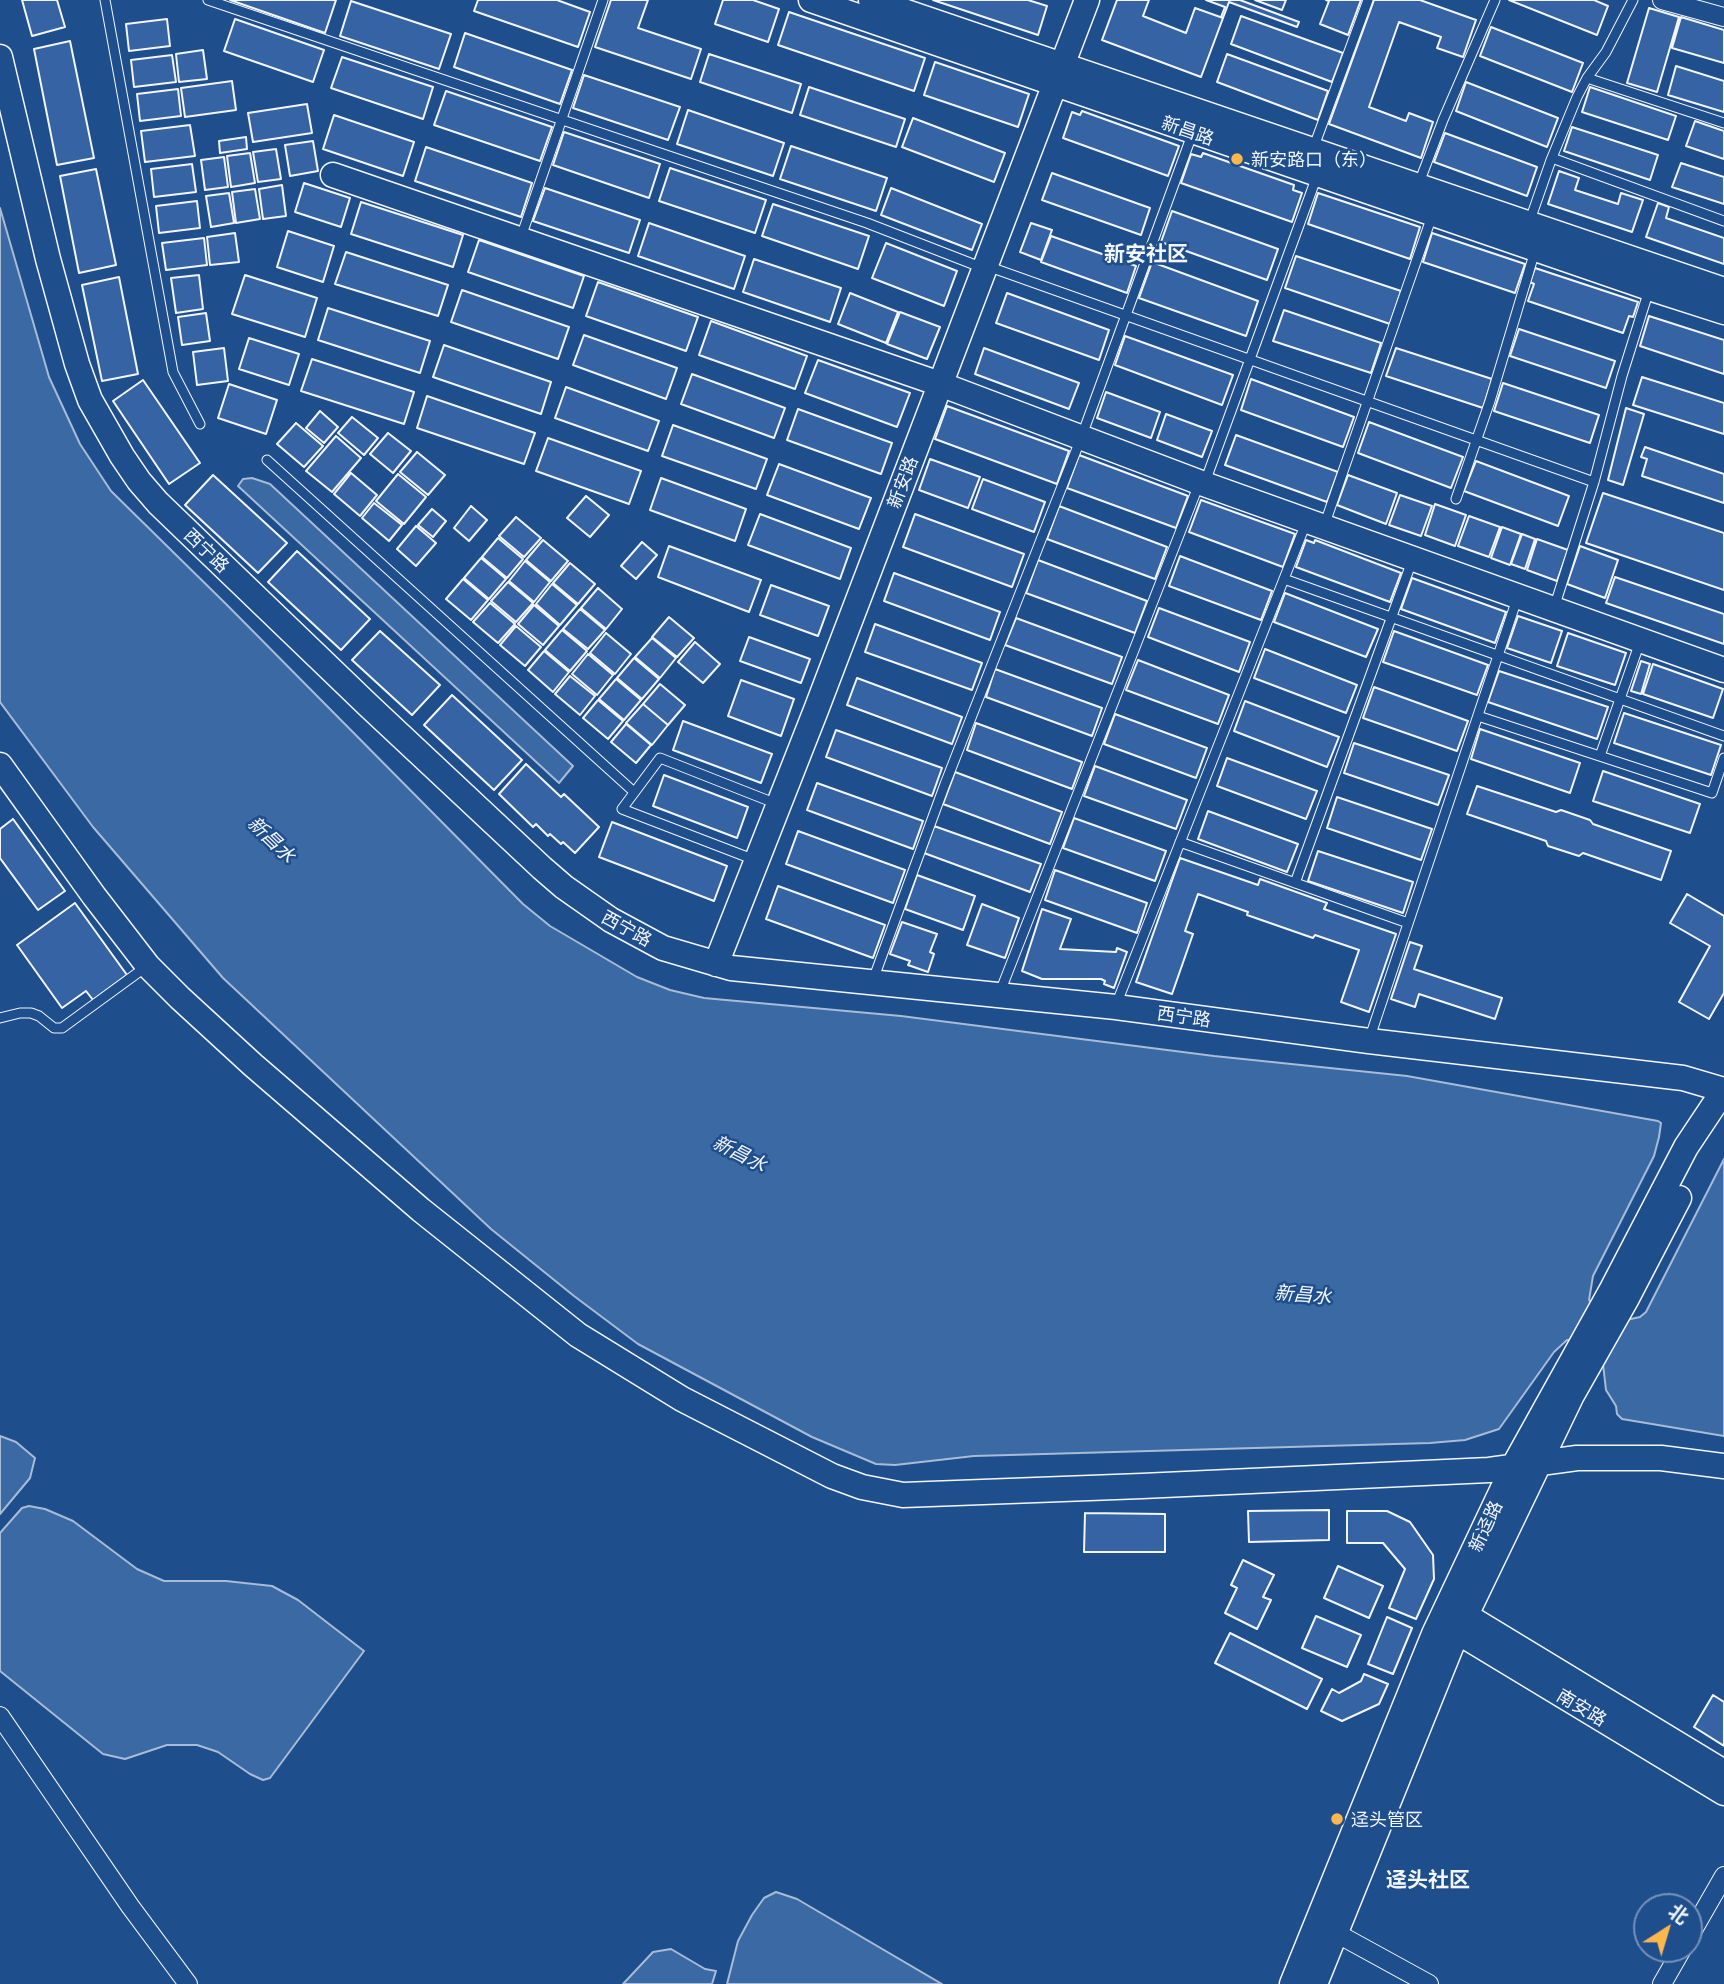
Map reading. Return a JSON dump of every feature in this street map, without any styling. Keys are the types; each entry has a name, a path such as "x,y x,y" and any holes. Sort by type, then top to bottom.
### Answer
{"street":[{"name":"新昌路","path":"811,0 1313,150 1724,290"},
{"name":"新昌路","path":"871,0 1058,74 1193,132 1724,312"},
{"name":"新安路","path":"716,964 1087,0"},
{"path":"1662,0 1724,18"},
{"name":"西宁路","path":"0,57 48,259 77,364 90,400 139,481 158,503 359,697 564,887 636,935 663,947 731,968 1116,1007 1369,1041 1683,1078 1724,1090"},
{"path":"333,175 940,384 1315,525 1724,670"},
{"path":"0,765 94,896 148,965 253,1066 421,1210 578,1335 681,1399 832,1476 862,1487 904,1494 1142,1486 1513,1467 1577,1458 1661,1458 1724,1466"},
{"name":"新迳路","path":"1315,1984 1513,1467 1573,1376 1619,1294 1686,1147 1724,1090"},
{"name":"新迳路","path":"1292,1984 1453,1618 1538,1463 1573,1376"},
{"name":"南安路","path":"1453,1618 1724,1772"},
{"name":"南安路","path":"1453,1618 1724,1793"},
{"path":"0,1716 130,1906 188,1984"},
{"path":"1703,1913 1724,1876"},
{"path":"1336,1933 1429,1984"},
{"path":"1662,1984 1674,1963"}],"lane":[{"path":"105,0 173,372 200,424"},
{"path":"208,0 867,223 1594,482"},
{"path":"520,239 603,0"},
{"path":"1313,150 1368,0"},
{"path":"1418,186 1443,120 1495,0"},
{"path":"1528,224 1552,158 1587,78 1606,52 1633,0"},
{"path":"1587,78 1724,122"},
{"path":"872,982 944,784 1081,438 1193,132"},
{"path":"1552,158 1724,221"},
{"path":"999,995 1202,483 1317,174"},
{"path":"1116,1007 1284,579 1315,525 1368,402 1432,214"},
{"path":"1456,499 1535,249"},
{"path":"1553,610 1594,482 1649,288"},
{"path":"267,460 634,792"},
{"path":"1295,883 1413,560"},
{"path":"1284,579 1724,736"},
{"path":"1369,1041 1518,597"},
{"path":"1600,756 1640,641"},
{"path":"1478,716 1712,793 1724,758"},
{"path":"756,861 622,809 660,758 779,805"},
{"path":"1180,842 1408,923"},
{"path":"0,1018 31,1013 40,1016 54,1028 62,1028 148,965"}],"water":[{"name":"新昌水","path":"0,208 49,377 80,444 111,491 523,904 550,926 637,977 670,990 704,998 901,1016 1214,1056 1407,1076 1658,1121 1661,1123 1654,1156 1593,1276 1589,1300 1594,1305 1631,1319 1646,1312 1724,1159 1724,1436 1622,1419 1606,1390 1603,1364 1576,1341 1567,1340 1554,1352 1499,1429 1465,1440 974,1456 895,1465 876,1464 812,1437 638,1344 491,1229 223,978 93,827 0,702"},
{"path":"252,478 270,484 573,766 559,783 238,486 243,479"},
{"path":"0,1436 16,1442 35,1458 30,1478 0,1514"},
{"path":"29,1506 45,1509 73,1521 137,1569 164,1581 226,1581 272,1586 298,1600 364,1651 270,1778 263,1780 218,1752 197,1745 167,1745 125,1759 103,1754 0,1671 0,1533 22,1508"},
{"path":"776,1892 797,1899 942,1984 727,1984 738,1941 764,1898"},
{"path":"671,1949 705,1969 716,1971 712,1984 623,1984 653,1952"}],"building":[{"path":"22,0 57,0 65,27 32,36"},
{"path":"230,0 336,0 325,33"},
{"path":"478,0 557,0 590,12 578,47 474,11"},
{"path":"611,0 648,0 638,28 701,49 691,79 595,47"},
{"path":"723,0 753,0 779,9 768,42 715,24"},
{"path":"933,0 1028,0 1047,6 1038,35"},
{"path":"1117,0 1149,0 1143,16 1186,33 1195,8 1223,18 1201,77 1102,40"},
{"path":"1206,0 1240,0 1299,22 1297,27 1229,2 1223,18 1221,17 1225,7"},
{"path":"1255,0 1286,0 1282,10"},
{"path":"1326,0 1361,0 1348,35 1320,24 1329,1"},
{"path":"1374,0 1420,0 1476,20 1463,57 1437,48 1441,37 1399,22 1369,107 1406,121 1409,113 1433,122 1421,158 1329,124"},
{"path":"1509,0 1594,0 1608,6 1597,35"},
{"path":"351,1 451,34 439,69 340,36"},
{"path":"1649,8 1679,17 1657,92 1627,83"},
{"path":"789,12 925,58 914,91 778,45"},
{"path":"1241,16 1343,53 1332,82 1231,44"},
{"path":"1681,17 1724,30 1724,63 1672,48"},
{"path":"167,19 170,46 129,51 126,24"},
{"path":"235,19 324,50 313,82 224,51"},
{"path":"1491,27 1583,63 1572,92 1480,56"},
{"path":"465,33 572,70 560,104 454,67"},
{"path":"70,41 94,158 57,165 34,49"},
{"path":"203,50 207,79 179,82 176,54"},
{"path":"709,54 801,84 792,113 700,82"},
{"path":"1227,54 1328,91 1318,120 1217,82"},
{"path":"172,55 176,82 134,87 131,60"},
{"path":"342,57 433,87 423,119 331,88"},
{"path":"935,62 1029,94 1018,127 924,95"},
{"path":"1676,66 1724,81 1724,112 1668,95"},
{"path":"584,75 680,107 668,140 573,108"},
{"path":"232,81 236,110 185,117 181,88"},
{"path":"1466,82 1558,118 1547,147 1456,111"},
{"path":"809,87 905,119 896,147 800,115"},
{"path":"1590,87 1676,116 1668,140 1582,112"},
{"path":"178,89 181,116 140,121 137,94"},
{"path":"446,91 552,127 540,161 434,125"},
{"path":"307,104 312,133 253,142 248,113"},
{"path":"688,110 784,143 773,176 677,144"},
{"path":"1082,111 1179,146 1168,176 1063,138 1072,112 1080,115"},
{"path":"334,115 414,142 403,176 323,149"},
{"path":"913,118 1005,153 994,182 902,147"},
{"path":"1695,121 1724,131 1724,159 1686,146"},
{"path":"190,125 195,156 145,162 141,131"},
{"path":"1572,127 1658,155 1650,180 1564,151"},
{"path":"564,132 660,164 649,198 553,165"},
{"path":"1445,133 1537,167 1527,196 1434,162"},
{"path":"246,137 247,149 220,153 219,141"},
{"path":"313,141 318,171 290,176 285,145"},
{"path":"791,146 887,178 876,211 780,179"},
{"path":"426,147 532,183 521,217 415,181"},
{"path":"276,149 281,179 258,182 253,152"},
{"path":"250,153 255,183 231,187 227,156"},
{"path":"1203,153 1294,185 1293,190 1302,193 1292,222 1181,183 1191,154 1201,157"},
{"path":"224,157 228,187 205,190 201,160"},
{"path":"1681,163 1724,177 1724,204 1672,187"},
{"path":"192,164 196,192 154,197 151,169"},
{"path":"670,168 766,200 755,233 659,201"},
{"path":"96,169 116,265 79,273 60,176"},
{"path":"1559,171 1579,178 1575,190 1618,204 1621,193 1643,200 1632,232 1548,204"},
{"path":"1052,173 1150,208 1141,235 1042,200"},
{"path":"304,183 350,198 341,227 295,212"},
{"path":"282,185 286,216 263,219 259,189"},
{"path":"545,188 640,220 629,253 533,221"},
{"path":"891,188 982,224 972,250 881,215"},
{"path":"255,189 260,219 236,223 232,192"},
{"path":"229,193 234,223 211,227 206,196"},
{"path":"1318,193 1420,227 1410,259 1308,224"},
{"path":"197,201 200,228 159,233 156,206"},
{"path":"361,202 463,235 453,267 351,234"},
{"path":"1658,203 1669,207 1666,218 1724,238 1724,264 1646,237"},
{"path":"773,204 869,236 858,269 762,236"},
{"path":"1172,211 1278,249 1267,280 1161,242"},
{"path":"649,223 745,256 734,289 638,256"},
{"path":"1031,223 1052,230 1041,260 1020,252"},
{"path":"288,231 334,246 323,282 277,267"},
{"path":"235,233 239,262 210,265 207,237"},
{"path":"1432,233 1525,264 1515,293 1423,262"},
{"path":"1051,236 1136,266 1127,293 1041,262"},
{"path":"204,238 207,265 166,270 162,243"},
{"path":"479,240 584,276 573,308 468,272"},
{"path":"886,243 957,271 944,306 872,278"},
{"path":"346,252 448,285 438,316 335,284"},
{"path":"1296,256 1401,291 1390,324 1285,288"},
{"path":"754,259 841,288 830,322 743,292"},
{"path":"1152,262 1258,301 1246,336 1139,298"},
{"path":"1535,268 1638,302 1633,317 1629,316 1623,333 1528,301 1534,284 1530,282"},
{"path":"199,275 203,309 176,313 171,278"},
{"path":"245,275 317,298 305,337 232,314"},
{"path":"119,277 138,374 102,381 82,285"},
{"path":"598,282 698,317 686,351 586,316"},
{"path":"462,290 569,327 558,359 451,322"},
{"path":"850,293 898,312 886,343 838,324"},
{"path":"1007,293 1109,330 1099,360 996,323"},
{"path":"328,308 430,341 420,373 318,340"},
{"path":"1284,310 1381,343 1371,373 1273,341"},
{"path":"900,312 940,327 927,359 887,344"},
{"path":"206,313 210,341 182,345 178,317"},
{"path":"1649,316 1724,340 1724,374 1640,346"},
{"path":"711,321 807,356 795,389 699,355"},
{"path":"1519,329 1615,361 1606,388 1510,356"},
{"path":"584,335 677,368 666,399 573,365"},
{"path":"1125,336 1233,375 1222,405 1115,365"},
{"path":"249,338 299,354 289,385 239,369"},
{"path":"444,345 551,382 541,414 433,377"},
{"path":"224,348 228,381 197,385 193,352"},
{"path":"984,348 1079,383 1069,409 975,374"},
{"path":"1396,348 1492,379 1483,408 1386,376"},
{"path":"312,359 414,392 404,424 301,391"},
{"path":"818,360 910,393 897,427 805,393"},
{"path":"692,374 785,408 774,438 681,404"},
{"path":"1642,377 1724,403 1724,434 1633,405"},
{"path":"1251,379 1354,417 1343,447 1241,410"},
{"path":"143,380 200,463 169,484 113,401"},
{"path":"1503,383 1599,415 1590,443 1494,411"},
{"path":"229,384 277,400 266,434 218,418"},
{"path":"566,387 659,421 648,451 555,418"},
{"path":"1106,392 1160,412 1151,438 1097,418"},
{"path":"427,396 535,433 524,464 417,428"},
{"path":"947,406 1069,451 1057,484 935,439"},
{"path":"1626,408 1644,414 1623,485 1608,480"},
{"path":"798,409 892,443 881,474 787,440"},
{"path":"320,411 338,427 324,443 306,428"},
{"path":"1166,414 1212,431 1202,457 1157,440"},
{"path":"352,417 378,438 364,455 338,433"},
{"path":"1369,422 1463,457 1451,488 1358,453"},
{"path":"296,423 323,446 304,467 277,444"},
{"path":"673,425 767,459 756,489 662,456"},
{"path":"388,433 411,451 393,473 370,454"},
{"path":"1236,435 1338,472 1327,502 1225,465"},
{"path":"336,436 361,458 332,492 306,471"},
{"path":"548,438 641,471 629,504 536,471"},
{"path":"1645,447 1724,474 1724,503 1642,476 1647,459 1641,457"},
{"path":"417,452 445,475 428,495 400,472"},
{"path":"1079,455 1188,496 1176,528 1067,488"},
{"path":"930,459 980,477 968,508 919,490"},
{"path":"1476,461 1569,496 1558,526 1464,491"},
{"path":"779,464 871,498 859,529 767,495"},
{"path":"351,473 377,495 360,516 334,494"},
{"path":"398,474 426,497 404,524 376,501"},
{"path":"213,475 287,543 258,573 185,505"},
{"path":"1348,475 1397,493 1386,524 1337,505"},
{"path":"661,478 746,509 735,541 650,510"},
{"path":"983,479 1045,502 1034,532 972,509"},
{"path":"1603,493 1724,533 1724,590 1586,543"},
{"path":"1400,495 1432,506 1421,536 1389,525"},
{"path":"586,496 609,515 590,537 567,518"},
{"path":"1201,500 1295,534 1283,567 1189,532"},
{"path":"374,503 402,525 389,541 362,518"},
{"path":"1435,504 1466,515 1455,546 1425,535"},
{"path":"471,506 487,520 469,541 454,528"},
{"path":"1059,506 1167,547 1155,579 1047,539"},
{"path":"432,509 446,521 433,537 418,525"},
{"path":"760,514 851,548 840,579 748,545"},
{"path":"915,514 1024,554 1012,587 903,547"},
{"path":"1469,516 1500,527 1489,557 1458,546"},
{"path":"516,517 541,538 524,557 499,536"},
{"path":"416,526 436,543 416,566 397,549"},
{"path":"1502,527 1521,534 1510,565 1491,558"},
{"path":"1522,534 1535,539 1525,569 1511,564"},
{"path":"498,538 523,559 507,578 482,557"},
{"path":"1537,539 1568,550 1557,581 1527,570"},
{"path":"543,540 568,561 551,581 526,560"},
{"path":"1306,540 1314,543 1315,540 1401,573 1390,602 1296,567"},
{"path":"642,542 657,555 636,579 621,566"},
{"path":"669,546 761,580 749,612 658,577"},
{"path":"1580,546 1618,560 1605,598 1567,584"},
{"path":"297,551 370,619 341,650 268,582"},
{"path":"1180,556 1272,591 1261,620 1169,586"},
{"path":"481,558 506,579 489,599 464,578"},
{"path":"1038,560 1147,601 1135,633 1026,593"},
{"path":"525,561 550,582 534,602 509,581"},
{"path":"570,563 595,584 578,604 553,583"},
{"path":"894,573 1000,612 990,640 884,601"},
{"path":"1615,577 1724,614 1724,644 1606,603"},
{"path":"1412,578 1506,612 1495,643 1401,609"},
{"path":"463,579 488,600 471,620 446,599"},
{"path":"508,582 533,603 516,622 491,601"},
{"path":"552,584 577,605 560,625 536,604"},
{"path":"771,585 829,606 818,636 760,615"},
{"path":"598,588 622,609 606,629 581,608"},
{"path":"1285,593 1378,629 1366,657 1274,622"},
{"path":"490,603 515,624 498,643 473,622"},
{"path":"534,605 559,626 543,645 518,624"},
{"path":"1159,608 1250,642 1239,672 1148,637"},
{"path":"580,609 605,630 588,649 563,629"},
{"path":"1518,616 1562,631 1551,663 1507,648"},
{"path":"669,617 694,638 677,657 652,637"},
{"path":"1016,618 1122,657 1112,684 1005,645"},
{"path":"875,624 982,663 972,690 865,652"},
{"path":"516,626 541,647 525,666 500,645"},
{"path":"562,630 587,651 570,671 545,650"},
{"path":"380,631 440,685 412,715 352,660"},
{"path":"1394,631 1488,665 1477,695 1383,662"},
{"path":"606,633 631,654 615,674 590,653"},
{"path":"1568,633 1626,653 1615,685 1557,666"},
{"path":"749,637 810,659 801,683 740,661"},
{"path":"652,638 676,658 660,678 635,657"},
{"path":"695,642 720,664 703,683 678,662"},
{"path":"1265,649 1357,685 1346,713 1254,678"},
{"path":"544,651 569,672 553,692 528,670"},
{"path":"588,654 613,675 597,695 572,674"},
{"path":"634,658 659,679 642,699 617,678"},
{"path":"1138,660 1229,695 1218,724 1126,690"},
{"path":"1641,661 1650,664 1641,694 1631,691"},
{"path":"1653,664 1723,689 1713,718 1643,694"},
{"path":"995,669 1102,708 1092,736 986,697"},
{"path":"1499,671 1608,707 1597,739 1488,702"},
{"path":"570,676 595,696 580,715 555,694"},
{"path":"857,678 962,717 952,744 847,705"},
{"path":"616,679 641,700 624,720 599,699"},
{"path":"741,680 794,699 781,736 728,716"},
{"path":"660,684 685,705 668,725 643,704"},
{"path":"1374,687 1468,721 1457,751 1363,718"},
{"path":"452,695 522,760 494,790 424,725"},
{"path":"598,700 623,721 608,739 583,718"},
{"path":"1245,701 1339,737 1327,767 1234,731"},
{"path":"643,704 668,725 652,745 626,723"},
{"path":"1624,713 1721,745 1711,775 1614,743"},
{"path":"1115,714 1207,748 1196,778 1104,744"},
{"path":"683,721 772,754 761,783 673,750"},
{"path":"976,723 1082,762 1072,789 967,750"},
{"path":"626,724 651,745 636,763 611,742"},
{"path":"1480,729 1580,763 1570,793 1471,759"},
{"path":"836,730 942,768 932,796 826,757"},
{"path":"1354,743 1449,775 1438,805 1344,773"},
{"path":"1227,758 1317,791 1306,819 1217,786"},
{"path":"526,764 561,797 564,794 599,827 575,853 563,842 561,844 550,834 548,836 536,824 533,827 499,794"},
{"path":"1095,766 1187,800 1176,829 1084,796"},
{"path":"1603,771 1700,804 1690,833 1593,801"},
{"path":"955,772 1062,812 1050,844 943,804"},
{"path":"664,775 748,807 737,838 653,806"},
{"path":"817,783 923,821 913,849 807,810"},
{"path":"1477,786 1556,812 1561,810 1671,851 1661,880 1583,853 1579,856 1548,846 1546,841 1467,814"},
{"path":"1337,797 1432,829 1421,860 1327,828"},
{"path":"1208,811 1298,844 1287,872 1198,839"},
{"path":"1074,818 1166,851 1155,881 1063,848"},
{"path":"13,819 65,891 38,910 0,858 0,829"},
{"path":"612,822 727,866 714,901 599,857"},
{"path":"934,826 1041,864 1030,892 924,853"},
{"path":"798,831 905,870 893,903 786,864"},
{"path":"1318,851 1413,882 1403,913 1308,881"},
{"path":"1180,858 1258,885 1260,879 1327,903 1324,909 1396,934 1369,1012 1341,1002 1359,950 1315,935 1313,938 1247,915 1248,912 1198,894 1185,931 1193,934 1172,994 1136,982"},
{"path":"1055,870 1147,903 1137,933 1045,900"},
{"path":"917,875 975,896 963,930 905,909"},
{"path":"778,886 885,925 873,958 766,919"},
{"path":"1687,894 1724,916 1724,993 1709,1019 1679,1002 1710,946 1670,923"},
{"path":"75,903 127,975 93,1000 86,991 62,1008 17,945"},
{"path":"982,904 1019,918 1005,958 967,945"},
{"path":"1042,909 1071,919 1060,949 1116,952 1117,948 1127,952 1114,988 1104,984 1105,981 1101,979 1042,979 1022,971"},
{"path":"902,922 937,934 930,952 934,954 928,972 908,965 910,961 890,954"},
{"path":"1410,942 1422,946 1414,969 1502,998 1495,1019 1419,994 1415,1007 1391,999"},
{"path":"1329,1510 1329,1540 1249,1542 1248,1511"},
{"path":"1347,1511 1387,1511 1410,1522 1433,1555 1434,1579 1416,1619 1389,1608 1405,1569 1383,1543 1347,1543"},
{"path":"1085,1513 1165,1514 1165,1552 1084,1552"},
{"path":"1243,1560 1274,1575 1263,1597 1271,1600 1257,1629 1225,1613 1237,1588 1231,1585"},
{"path":"1338,1566 1383,1586 1369,1618 1324,1598"},
{"path":"1316,1616 1361,1635 1347,1667 1302,1648"},
{"path":"1387,1617 1412,1628 1393,1674 1368,1664"},
{"path":"1230,1633 1322,1679 1307,1709 1215,1663"},
{"path":"1364,1674 1388,1684 1379,1704 1342,1721 1321,1711 1332,1689 1339,1693 1361,1681"},
{"path":"1713,1695 1724,1702 1724,1746 1694,1727"}],"place":[{"name":"新安路口（东）","path":"1237,159"},
{"name":"迳头管区","path":"1337,1819"}],"district":[{"name":"新安社区","path":"1146,253"},
{"name":"迳头社区","path":"1428,1879"}]}
